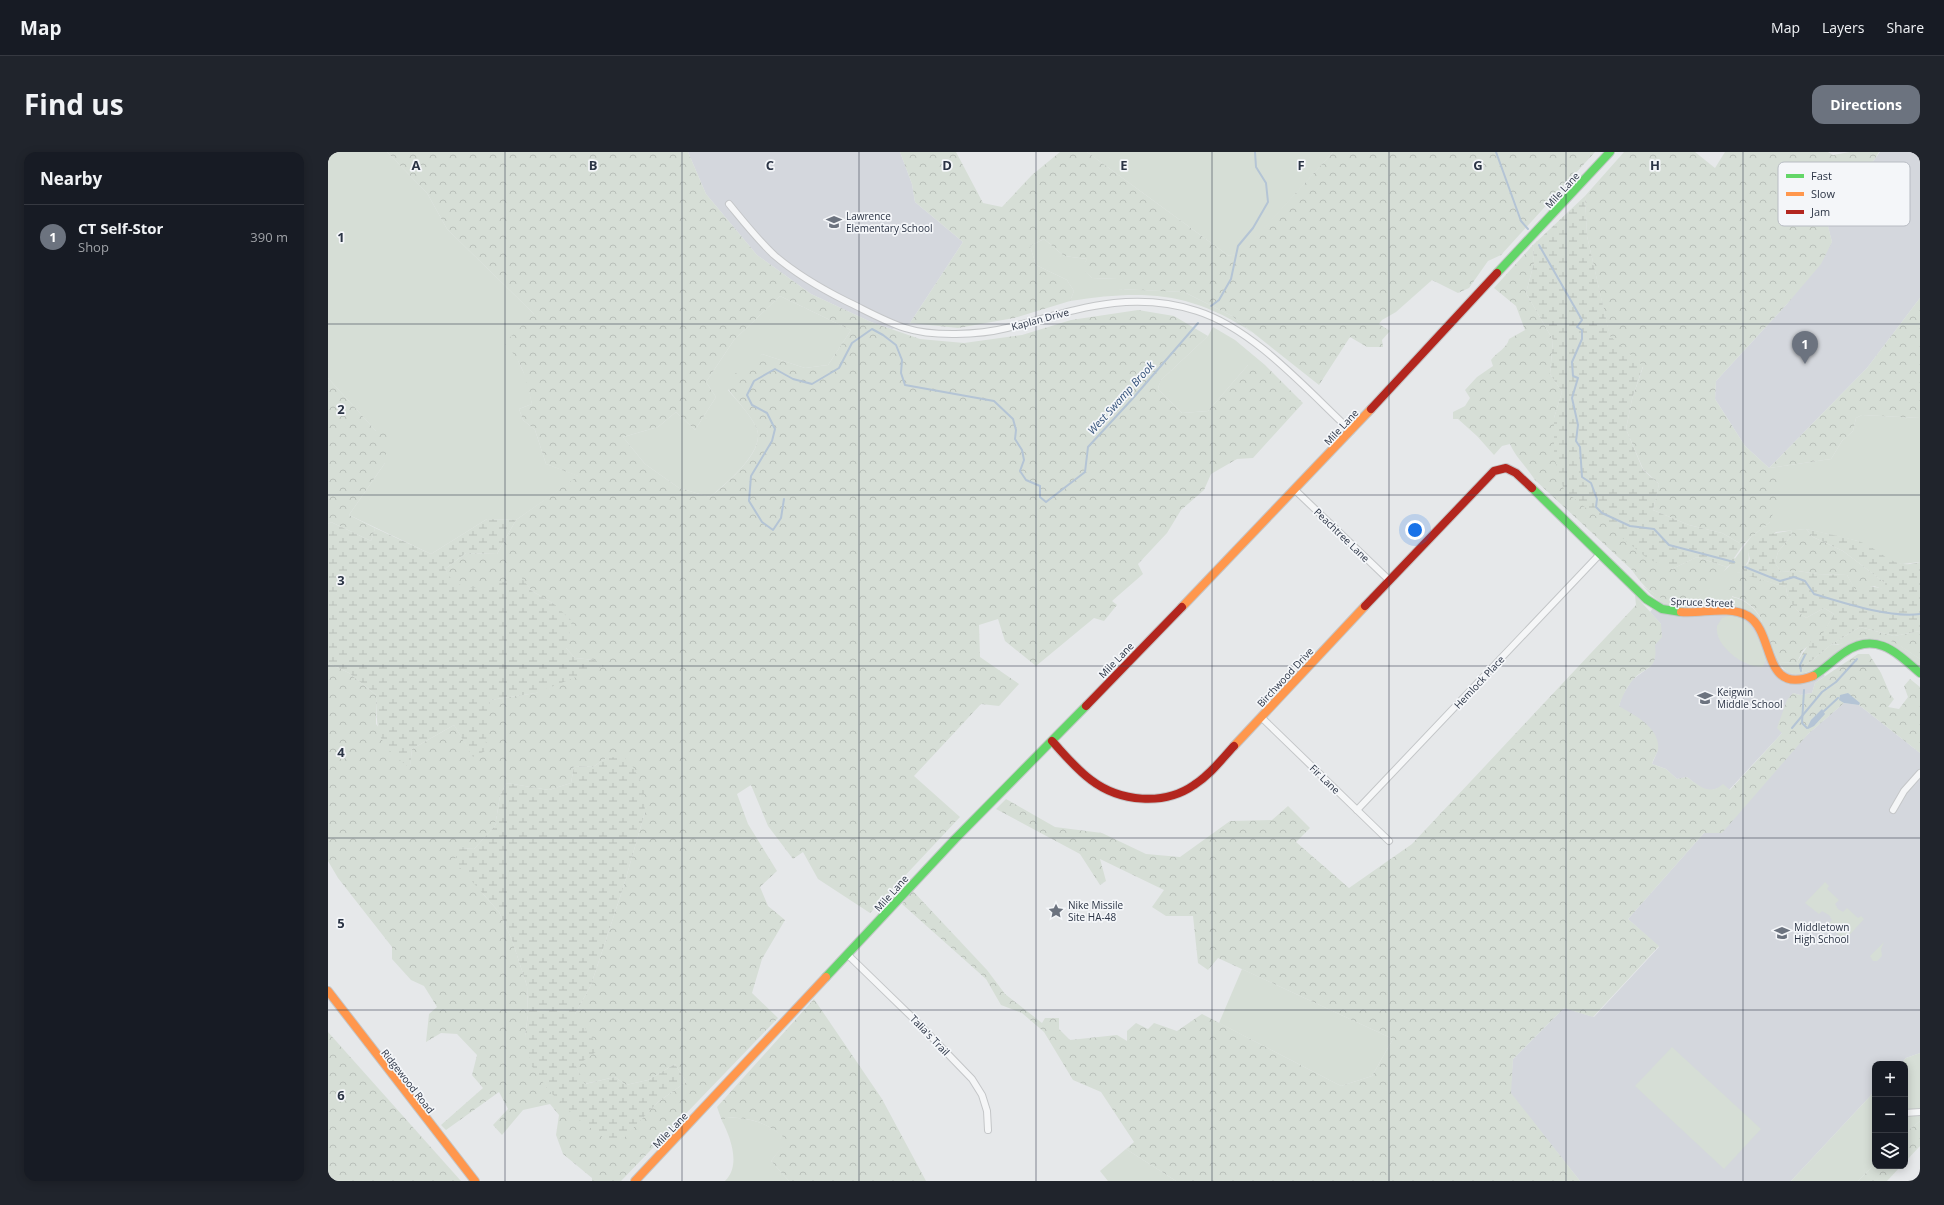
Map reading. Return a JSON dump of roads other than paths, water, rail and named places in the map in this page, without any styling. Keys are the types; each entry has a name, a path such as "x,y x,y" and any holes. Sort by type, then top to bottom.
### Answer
{"street":[{"name":"Mile Lane","path":"635,1181 955,839 1052,741 1351,431 1610,152"},
{"name":"Kaplan Drive","path":"729,204 758,239 792,270 822,288 889,322 906,328 925,332 970,333 1005,328 1063,312 1110,303 1144,302 1175,305 1198,311 1235,329 1254,342 1351,431"},
{"name":"Spruce Street","path":"1506,468 1516,473 1600,554 1661,609 1679,613 1733,612 1748,617 1759,630 1776,669 1781,675 1789,679 1808,678 1851,648 1869,643 1883,646 1920,673"},
{"name":"Birchwood Drive","path":"1052,741 1081,772 1111,792 1128,797 1153,798 1177,794 1192,786 1210,772 1389,580 1494,471 1506,468"},
{"name":"Peachtree Lane","path":"1295,490 1389,580"},
{"name":"Hemlock Place","path":"1358,810 1600,554"},
{"name":"Fir Lane","path":"1261,717 1389,841"},
{"path":"1893,810 1904,791 1920,773"},
{"name":"Talia's Trail","path":"848,955 916,1021 972,1079 982,1095 987,1111 988,1130"},
{"name":"Ridgewood Road","path":"328,991 413,1103 475,1181"},
{"path":"1908,1113 1920,1112"}],"water":[{"path":"1848,693 1860,703 1859,705 1844,703 1839,700 1840,695"},
{"path":"1822,709 1825,714 1814,726 1808,729 1807,728 1811,720"}],"waterway":[{"name":"West Swamp Brook","path":"1211,306 1219,300 1231,279 1238,246 1253,228 1268,202 1266,183 1256,167 1255,152"},
{"path":"1496,152 1521,221 1528,229"},
{"path":"1539,245 1582,320 1577,327 1582,330 1582,339 1572,362 1573,376 1578,378 1572,398 1578,425 1576,441 1580,447 1582,477 1591,483 1597,499 1596,507 1602,513 1630,526 1654,529 1669,545 1734,562"},
{"name":"West Swamp Brook","path":"784,499 781,518 773,530 762,522 749,501 751,476 772,441 775,429 767,413 752,405 747,395 754,381 775,369 793,379 812,384 839,368 852,343 872,329 896,345 902,360 901,373 905,385 994,401 1013,419 1016,430 1015,439 1022,450 1024,460 1020,471 1026,480 1040,486 1040,497 1046,502 1085,472 1088,447 1134,397 1198,323"},
{"path":"1745,567 1780,581 1794,577 1805,581 1814,594 1867,609 1895,614 1920,614"},
{"path":"1801,671 1800,665 1805,655"},
{"path":"1792,728 1822,692 1836,682 1857,659"},
{"path":"1804,690 1802,723 1807,728"},
{"path":"1824,711 1838,698"}],"place":[{"name":"Lawrence Elementary School","path":"834,222"},
{"name":"CT Self-Stor","path":"1805,364"},
{"name":"Keigwin Middle School","path":"1705,698"},
{"name":"Nike Missile Site HA-48","path":"1056,911"},
{"name":"Middletown High School","path":"1782,933"}]}
